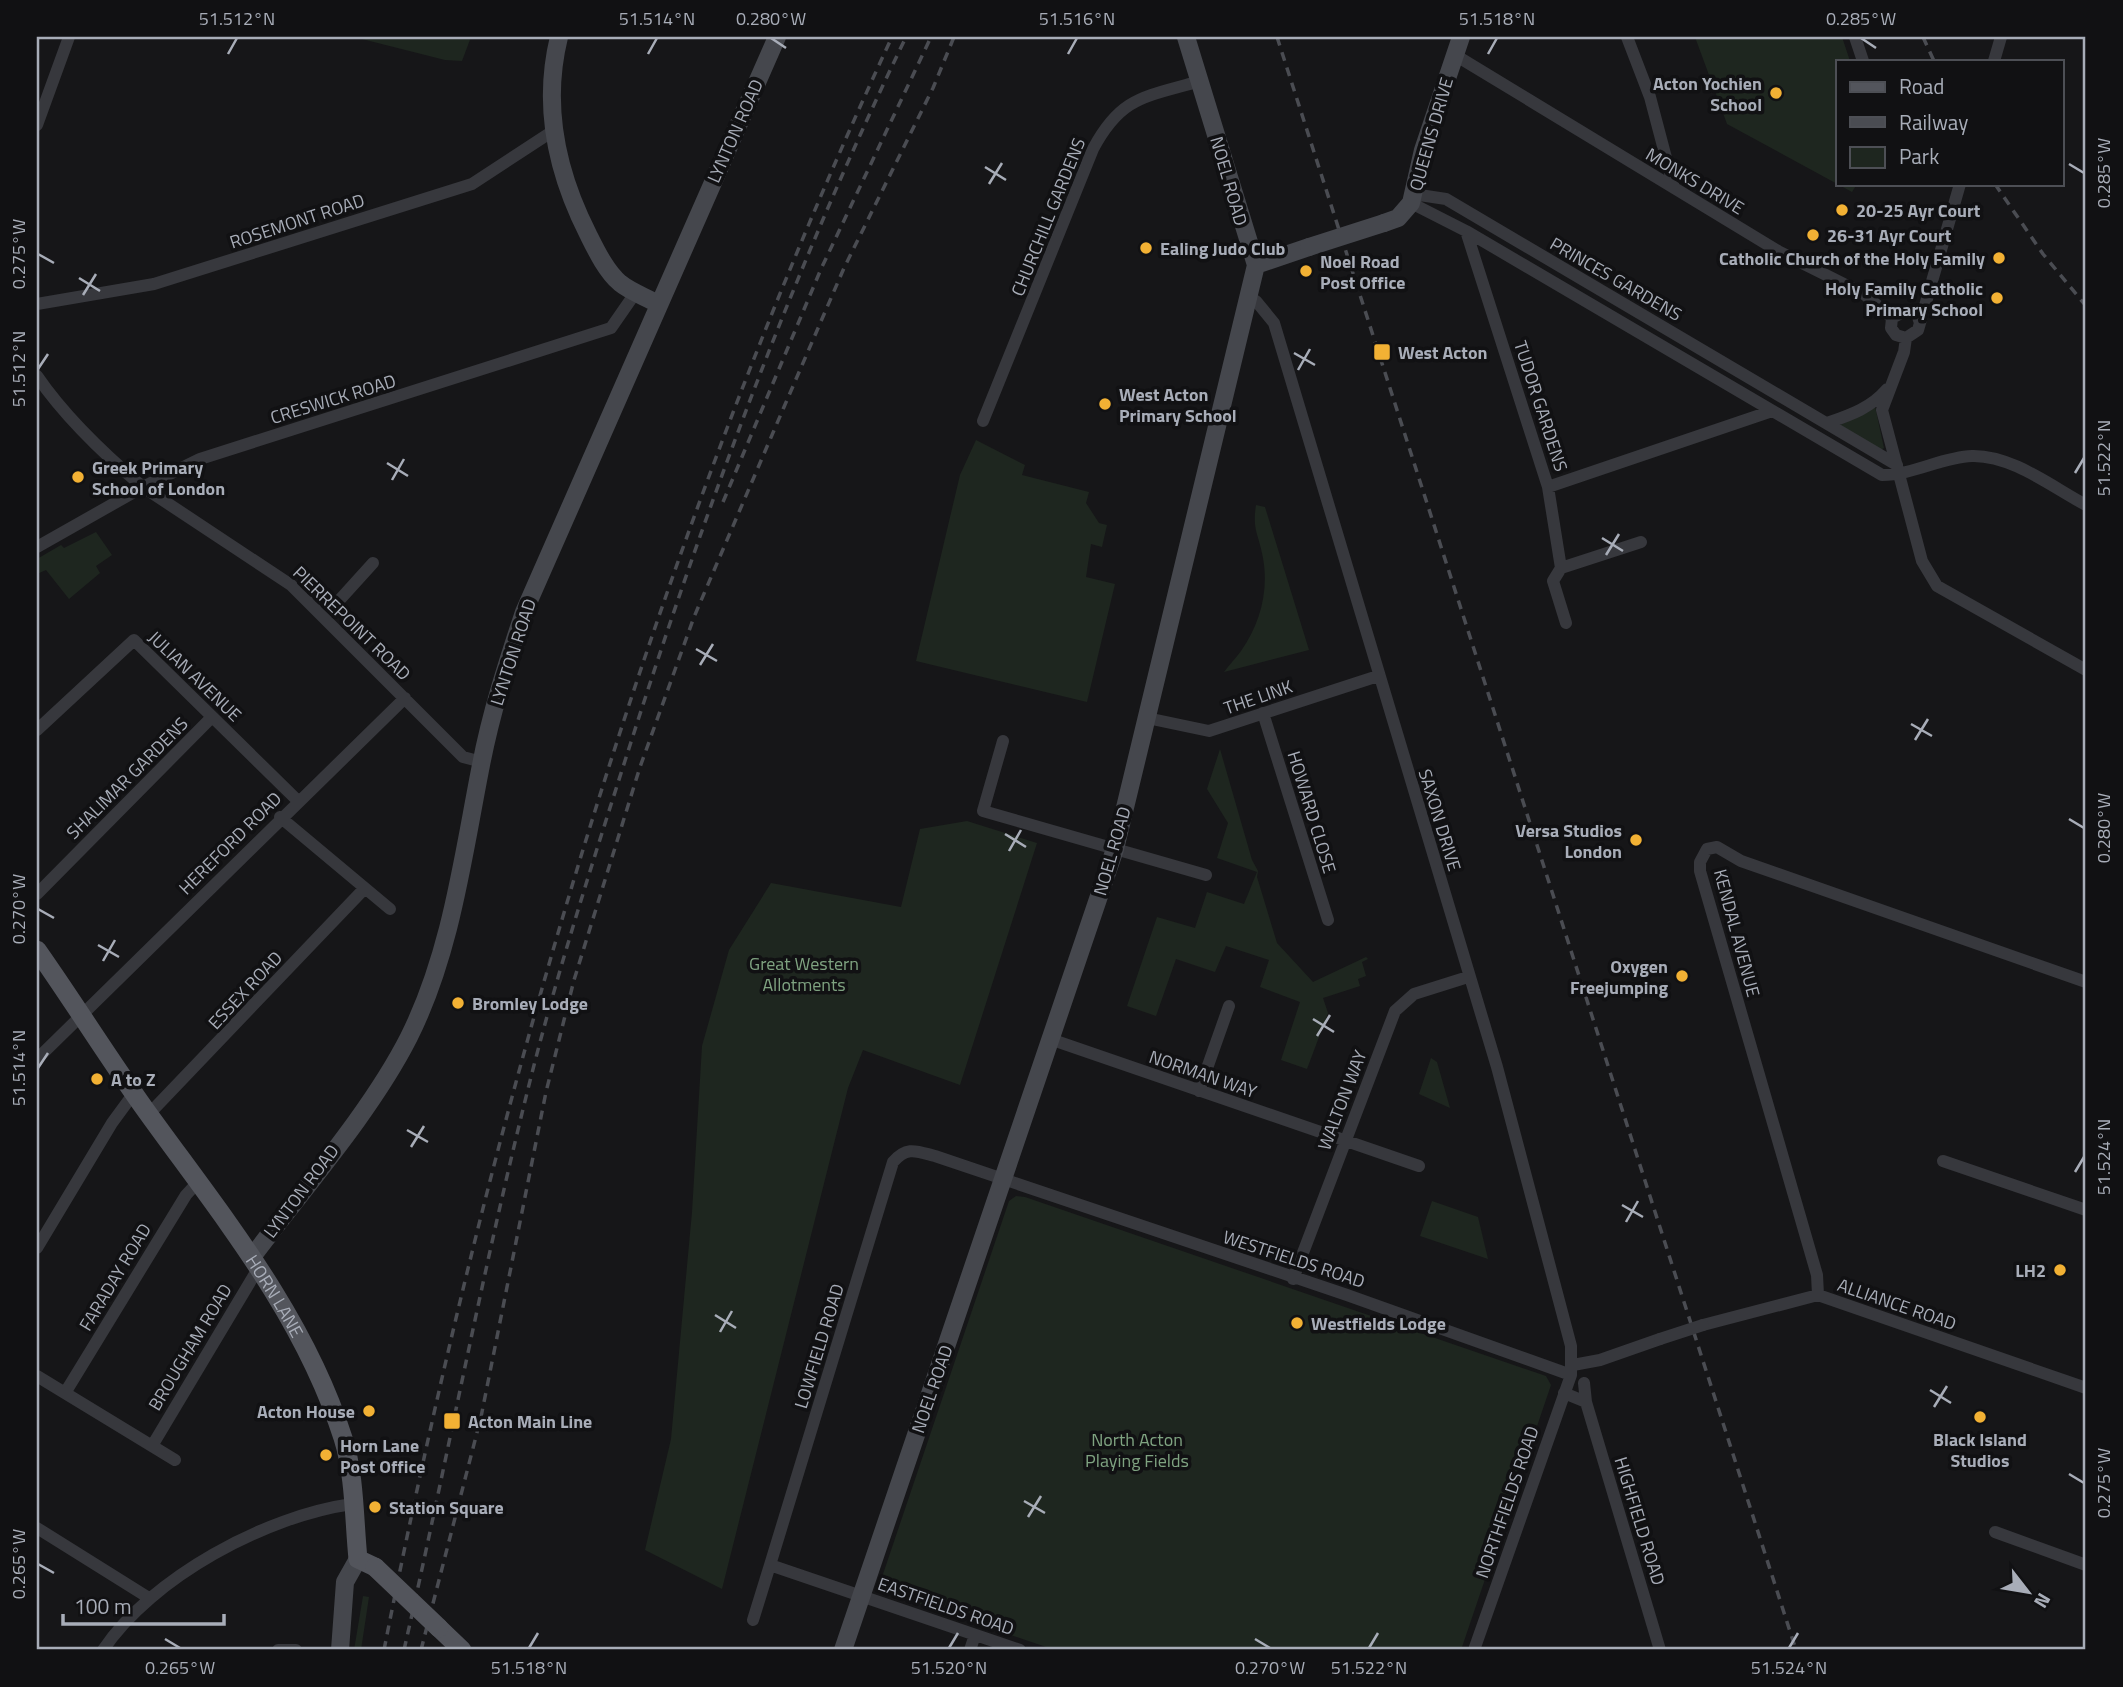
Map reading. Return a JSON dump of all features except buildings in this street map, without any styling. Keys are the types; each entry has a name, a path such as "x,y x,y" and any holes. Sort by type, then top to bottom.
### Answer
{"main road":[{"name":"HORN LANE","path":"37,950 134,1093 255,1262 294,1324 324,1384 344,1441 352,1504 366,1563"},
{"path":"366,1563 462,1650"}],"street":[{"path":"37,125 69,37"},
{"path":"559,37 551,99 552,131 557,157 573,203 595,248 620,283 658,304"},
{"name":"LYNTON ROAD","path":"255,1262 358,1118 409,1037 435,972 454,903 495,702 524,612 777,37"},
{"name":"NOEL ROAD","path":"843,1650 1115,849 1256,265 1186,37"},
{"name":"QUEENS DRIVE","path":"1256,265 1398,218 1412,199 1423,150 1461,37"},
{"path":"1627,37 1650,97 1674,188"},
{"path":"1855,37 1863,60"},
{"path":"1994,60 2001,37"},
{"name":"MONKS DRIVE","path":"1455,55 1778,251 1864,294 1892,318"},
{"name":"CHURCHILL GARDENS","path":"984,421 1093,149 1110,119 1149,96 1200,81"},
{"name":"ROSEMONT ROAD","path":"37,304 154,284 472,184 552,131"},
{"path":"1906,338 1915,333 1959,186"},
{"name":"PRINCES GARDENS","path":"1412,199 1882,475 1897,470"},
{"name":"PRINCES GARDENS","path":"1412,199 1446,199 1828,423 1897,470"},
{"name":"TUDOR GARDENS","path":"1466,231 1548,487 1772,411"},
{"name":"CRESWICK ROAD","path":"37,547 143,487 200,459 611,328 636,292"},
{"name":"SAXON DRIVE","path":"1248,297 1256,301 1275,323 1378,676 1497,1067 1558,1291 1572,1370"},
{"path":"1906,338 1893,332 1892,318 1907,310 1919,319"},
{"path":"1906,338 1904,352 1882,410 1922,561 1937,586 2086,670"},
{"name":"PIERREPOINT ROAD","path":"37,376 78,425 143,487 250,555 291,585 325,616 463,757 482,762"},
{"path":"1828,423 1857,413 1878,400 1889,386"},
{"path":"1788,420 1797,406"},
{"path":"1897,470 1971,456 2003,460 2086,505"},
{"path":"1548,487 1561,568"},
{"path":"1566,623 1553,581 1561,568 1641,542"},
{"path":"325,616 373,563"},
{"name":"JULIAN AVENUE","path":"37,730 134,639 297,800"},
{"name":"THE LINK","path":"1147,718 1209,731 1378,676"},
{"name":"HEREFORD ROAD","path":"37,1059 297,800 405,698"},
{"name":"HOWARD CLOSE","path":"1263,713 1328,920"},
{"name":"SHALIMAR GARDENS","path":"37,894 212,717"},
{"path":"1003,741 983,811 1206,876"},
{"path":"280,817 390,909"},
{"name":"KENDAL AVENUE","path":"1818,1294 1817,1275 1700,871 1700,862 1707,849 1717,847 1741,861 2086,982"},
{"name":"ESSEX ROAD","path":"149,1114 365,888"},
{"name":"WALTON WAY","path":"1293,1279 1392,1017 1399,1006 1414,994 1468,977"},
{"path":"1199,1091 1229,1006"},
{"name":"NORMAN WAY","path":"1050,1040 1419,1166"},
{"path":"37,1248 112,1123 134,1093"},
{"name":"LOWFIELD ROAD","path":"770,1564 893,1162 902,1152 912,1149 1004,1180"},
{"path":"1943,1161 2086,1210"},
{"name":"WESTFIELDS ROAD","path":"1004,1180 1293,1279 1572,1370"},
{"name":"FARADAY ROAD","path":"65,1393 186,1195 198,1181"},
{"name":"BROUGHAM ROAD","path":"152,1446 255,1262"},
{"name":"ALLIANCE ROAD","path":"1572,1370 1726,1318 1818,1294 2086,1388"},
{"name":"NORTHFIELDS ROAD","path":"1474,1650 1572,1370"},
{"path":"37,1377 175,1460"},
{"name":"HIGHFIELD ROAD","path":"1584,1383 1586,1402 1660,1650"},
{"path":"1564,1393 1586,1402"},
{"path":"103,1650 135,1610 149,1598 227,1547 326,1508 352,1504"},
{"path":"37,1528 149,1598"},
{"path":"1995,1532 2086,1565"},
{"path":"340,1650 345,1582 366,1563"},
{"path":"753,1620 770,1564 861,1595"},
{"name":"EASTFIELDS ROAD","path":"861,1595 1020,1650"},
{"path":"970,1650 975,1635"},
{"path":"278,1650 296,1650"}],"green space":[{"path":"354,37 471,37 462,61 445,60"},
{"name":"Acton Yochien School","path":"1695,37 1842,37 1850,60 1836,60 1836,183 1727,124"},
{"name":"Acton Yochien School","path":"1841,186 1856,186 1852,192"},
{"path":"1875,406 1884,448 1881,450 1840,425"},
{"path":"976,440 1025,465 1022,475 1089,492 1086,503 1099,523 1107,525 1102,547 1091,544 1086,577 1115,584 1087,702 916,661 960,475"},
{"path":"1256,505 1265,507 1309,650 1224,672 1248,641 1264,595 1265,570 1255,527"},
{"path":"96,532 112,555 96,566 100,573 69,599 46,570 37,574 37,559 61,545 64,548"},
{"path":"1220,749 1252,860 1258,871 1257,877 1277,943 1313,982 1366,957 1368,959 1362,962 1366,976 1358,979 1360,986 1323,998 1328,1013 1307,1069 1281,1060 1300,1002 1260,987 1269,960 1226,946 1215,972 1176,959 1156,1016 1127,1006 1157,917 1195,928 1207,892 1244,904 1257,872 1217,858 1228,823 1207,789"},
{"name":"Great Western Allotments","path":"967,821 1037,843 960,1085 863,1050 848,1088 722,1589 645,1550 671,1439 692,1212 702,1046 729,950 771,883 901,907 920,829"},
{"path":"1431,1058 1437,1062 1450,1108 1419,1094"},
{"name":"North Acton Playing Fields","path":"1016,1196 1546,1376 1551,1385 1461,1650 1055,1650 885,1592 880,1583 1009,1201"},
{"path":"1432,1201 1478,1217 1488,1259 1420,1236"},
{"path":"363,1596 369,1597 361,1650 354,1650"}],"railway":[{"path":"384,1650 427,1444 476,1238 530,1032 590,828 656,626 728,426 807,230 892,37"},
{"path":"404,1650 510,1162 550,1005 589,873 660,652 756,384 827,209 906,37"},
{"path":"723,502 821,269 931,37"},
{"path":"421,1650 481,1417 546,1092 574,980 640,767 694,617 784,407 844,268 933,88 954,37"},
{"path":"1277,37 1796,1650"},
{"path":"1923,37 1934,60"},
{"path":"1996,186 2043,254 2086,306"}],"place":[{"name":"Acton Yochien School","path":"1776,93"},
{"name":"20-25 Ayr Court","path":"1842,210"},
{"name":"26-31 Ayr Court","path":"1813,235"},
{"name":"Ealing Judo Club","path":"1146,248"},
{"name":"Catholic Church of the Holy Family","path":"1999,258"},
{"name":"Noel Road Post Office","path":"1306,271"},
{"name":"Holy Family Catholic Primary School","path":"1997,298"},
{"name":"West Acton","path":"1382,352"},
{"name":"West Acton Primary School","path":"1105,404"},
{"name":"Greek Primary School of London","path":"78,477"},
{"name":"Versa Studios London","path":"1636,840"},
{"name":"Oxygen Freejumping","path":"1682,976"},
{"name":"Bromley Lodge","path":"458,1003"},
{"name":"A to Z","path":"97,1079"},
{"name":"LH2","path":"2060,1270"},
{"name":"Westfields Lodge","path":"1297,1323"},
{"name":"Acton House","path":"369,1411"},
{"name":"Black Island Studios","path":"1980,1417"},
{"name":"Acton Main Line","path":"452,1421"},
{"name":"Horn Lane Post Office","path":"326,1455"},
{"name":"Station Square","path":"375,1507"}]}
